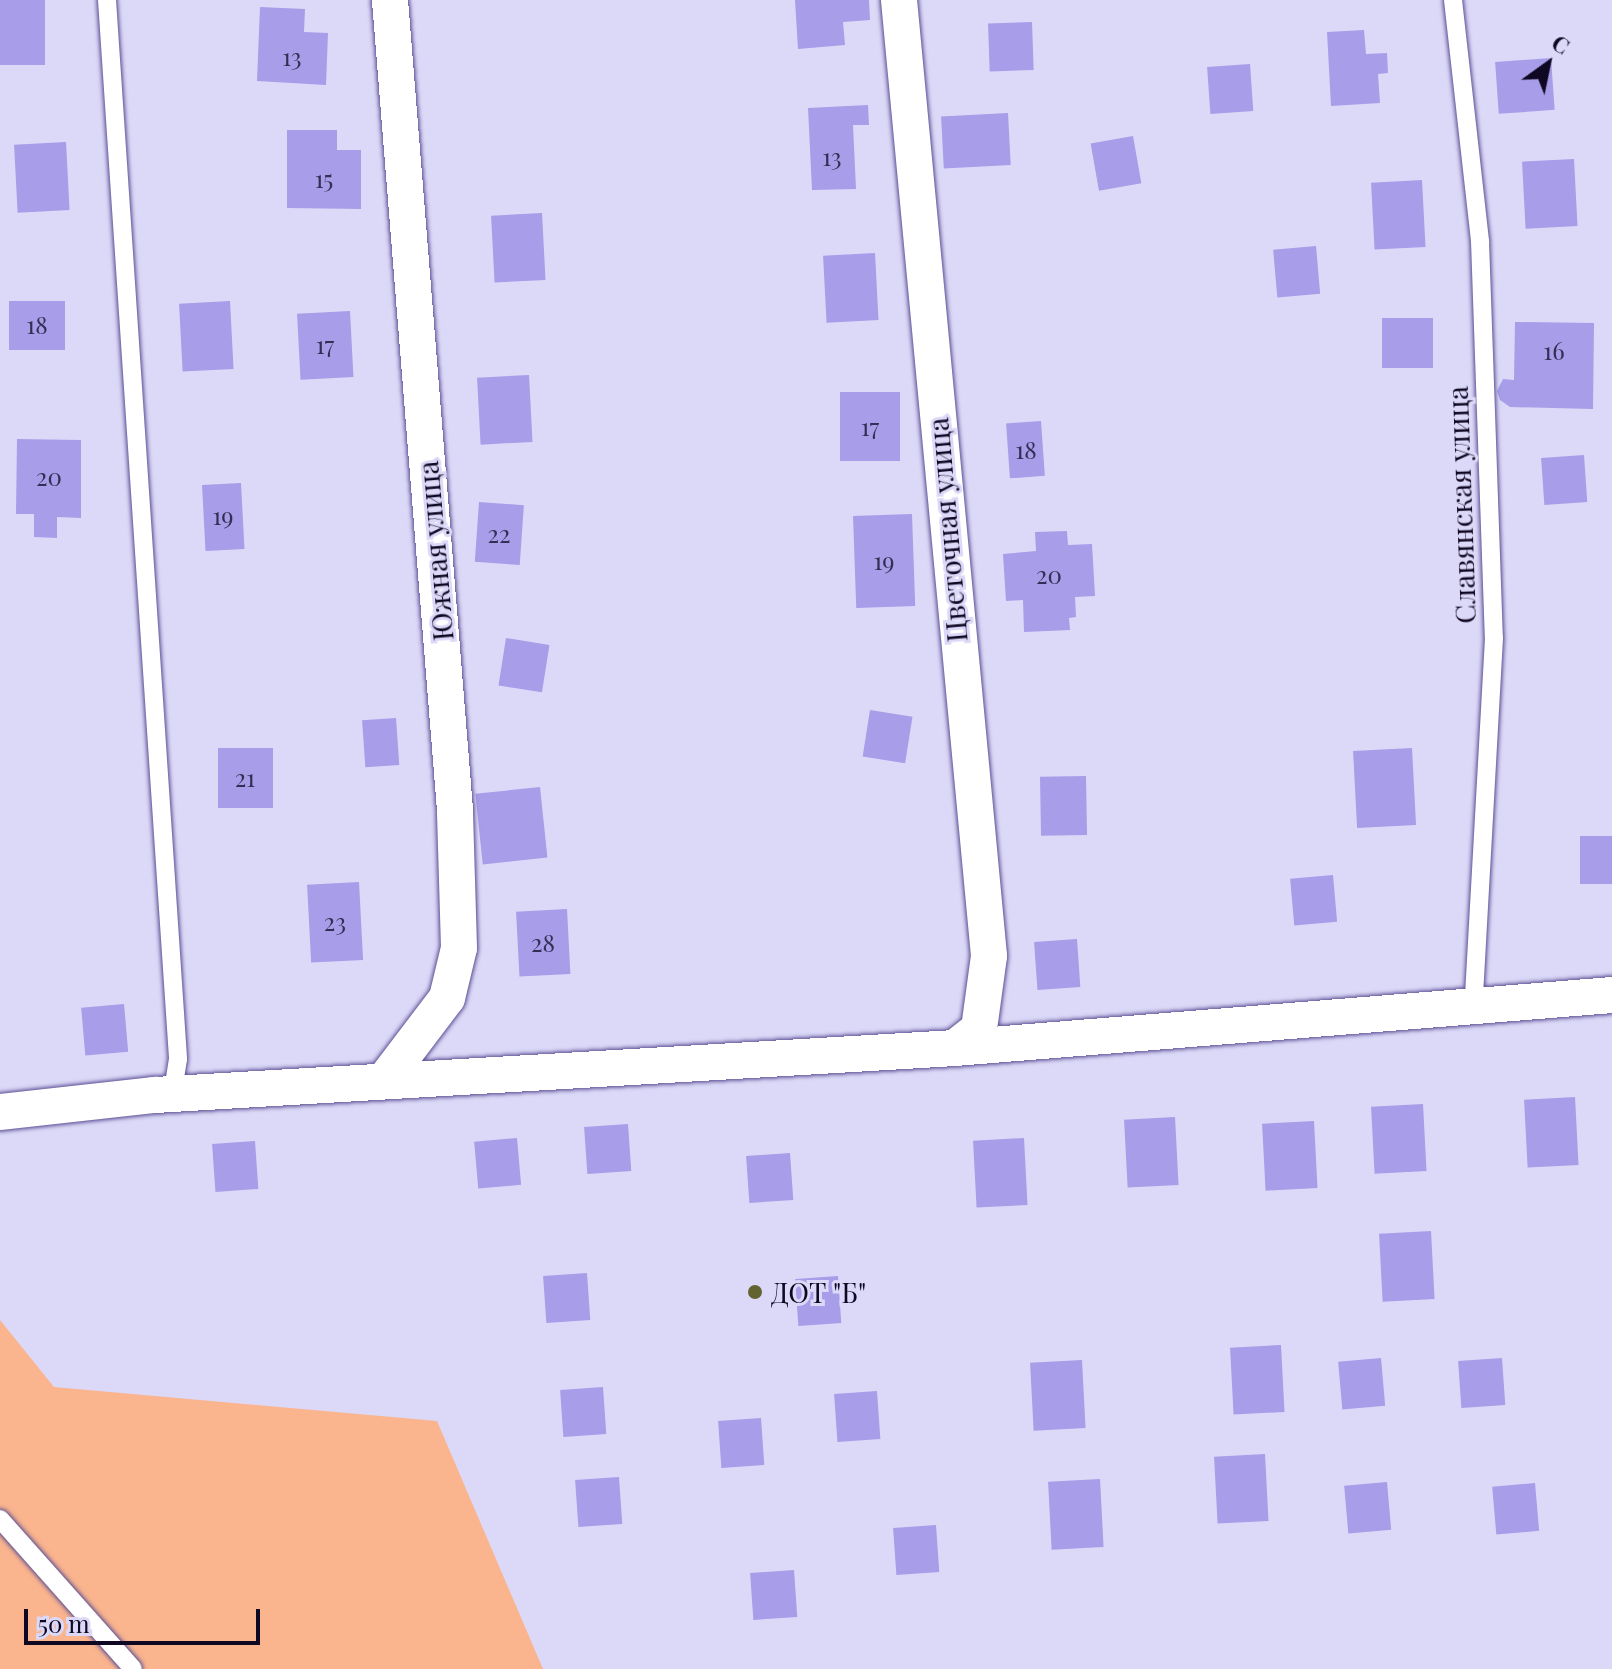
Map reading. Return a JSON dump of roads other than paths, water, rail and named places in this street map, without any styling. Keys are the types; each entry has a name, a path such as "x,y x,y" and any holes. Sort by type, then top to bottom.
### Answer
{"street":[{"name":"Южная улица","path":"384,1081 447,998 459,948 455,810 390,0"},
{"name":"Цветочная улица","path":"899,0 989,956 979,1029 955,1048"},
{"path":"0,1112 155,1095 955,1048 1612,995"}],"lane":[{"path":"107,0 178,1059 173,1090 155,1095"},
{"name":"Славянская улица","path":"1453,0 1480,241 1494,638 1473,1008"},
{"path":"0,1519 133,1669"}],"place":[{"name":"ДОТ \"Б\"","path":"755,1292"}]}
